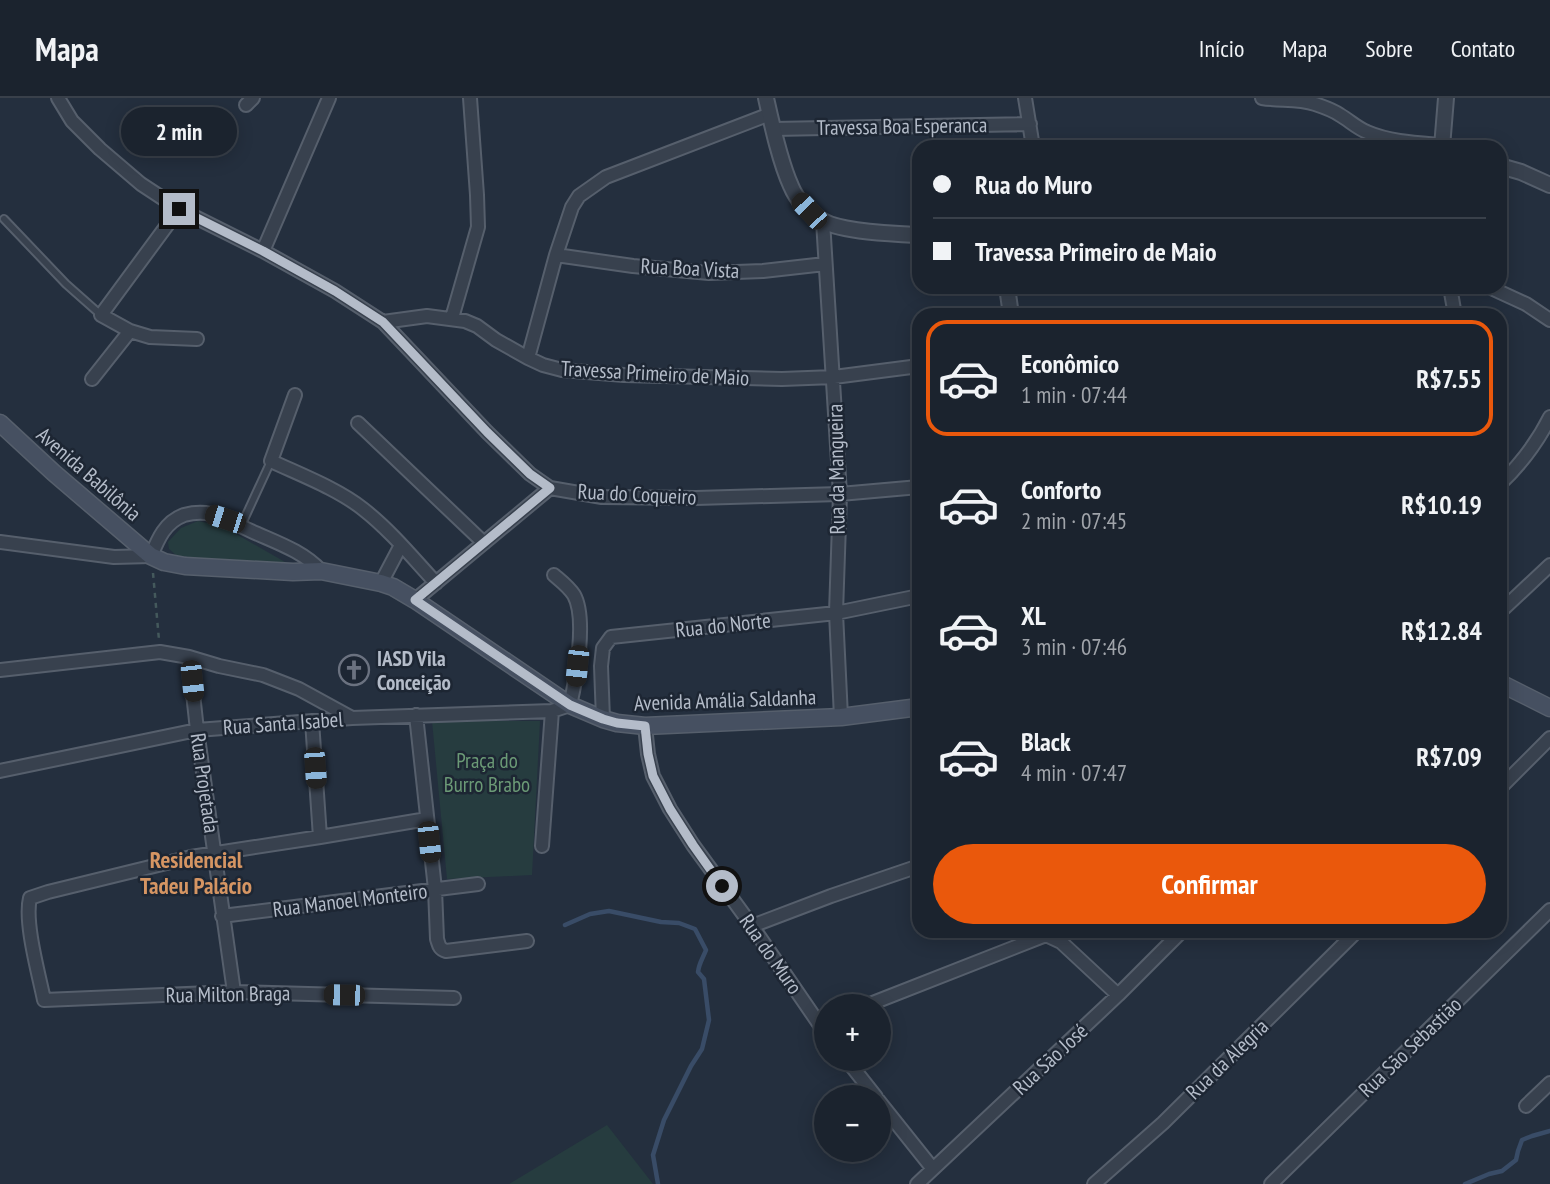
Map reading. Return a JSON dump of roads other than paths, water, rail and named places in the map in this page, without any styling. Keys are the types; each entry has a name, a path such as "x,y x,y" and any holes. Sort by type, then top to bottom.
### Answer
{"main road":[{"name":"Avenida Babilônia","path":"0,423 151,556"},
{"name":"Avenida Amália Saldanha","path":"151,556 174,565 185,566 321,571 393,587 570,705 617,723 645,726 841,717 912,709"},
{"path":"1507,686 1550,708"}],"street":[{"path":"58,98 72,121 141,184 179,209 335,291 383,322"},
{"path":"263,251 329,98"},
{"path":"452,318 478,227 470,98"},
{"path":"766,98 790,186 798,200 809,211 823,221 843,228 912,234"},
{"path":"1025,98 1032,140"},
{"path":"1262,98 1312,103 1341,115 1356,127 1378,137 1396,140"},
{"path":"1442,140 1446,98"},
{"name":"Travessa Boa Esperanca","path":"528,358 556,254 572,207 588,188 606,177 772,122 1030,124"},
{"path":"1507,168 1550,185"},
{"path":"179,209 101,315 130,331 150,337 197,339"},
{"name":"Rua da Mangueira","path":"823,221 840,494 836,613 841,717"},
{"name":"Rua Boa Vista","path":"556,254 633,266 709,272 763,271 825,264"},
{"path":"1504,294 1550,320"},
{"name":"Travessa Primeiro de Maio","path":"383,322 426,316 452,318 477,326 528,358 562,370 782,379 834,377 912,367"},
{"name":"Rua do Coqueiro","path":"383,322 487,432 530,474 550,488 602,497 696,498 840,494 912,488"},
{"path":"92,379 130,331"},
{"path":"295,395 271,461 346,497 363,509 436,583"},
{"path":"1507,477 1539,439 1550,417"},
{"path":"358,424 484,543"},
{"path":"415,600 550,488"},
{"name":"Avenida Amália Saldanha","path":"0,542 114,557 151,556 158,539 173,521 195,513 209,514 301,555 321,571"},
{"path":"381,583 401,545"},
{"path":"1507,605 1550,565"},
{"path":"554,575 574,595 578,606 579,652 570,705"},
{"name":"Rua do Norte","path":"603,719 601,666 603,648 611,638 836,613 912,597"},
{"path":"0,670 160,652 263,675 299,689 352,718"},
{"name":"Rua Projetada","path":"189,657 234,992"},
{"name":"Rua Santa Isabel","path":"0,771 197,730 352,718 552,711 570,705"},
{"path":"542,846 552,711"},
{"path":"416,715 439,947 446,951 527,941"},
{"path":"312,721 320,837"},
{"name":"Rua do Muro","path":"645,726 653,776 670,809 814,1013"},
{"path":"1507,781 1550,738"},
{"path":"215,852 427,819"},
{"name":"Rua Milton Braga","path":"215,852 61,888 30,898 29,923 44,1000 234,992 454,998"},
{"path":"752,926 912,868"},
{"name":"Rua Manoel Monteiro","path":"222,916 478,884"},
{"name":"Rua São Sebastião","path":"1271,1184 1550,910"},
{"path":"891,996 1038,938"},
{"path":"1052,938 1061,942 1118,995"},
{"name":"Rua São José","path":"917,1184 1175,938"},
{"name":"Rua da Alegria","path":"1094,1184 1172,1113 1350,938"},
{"path":"855,1071 866,1085"},
{"path":"1526,1107 1550,1083"},
{"path":"891,1117 933,1170"}],"lane":[{"path":"4,219 52,270 101,315"},
{"path":"241,526 271,461"}],"waterway":[{"path":"565,925 590,914 609,911 679,923 695,929 706,950 698,972 704,979 709,1020 702,1049 664,1120 653,1155 658,1184"},
{"path":"1465,1184 1502,1171 1516,1160 1522,1140 1550,1131"}],"place":[{"name":"IASD Vila Conceição","path":"354,670"}],"district":[{"name":"Residencial Tadeu Palácio","path":"196,872"}],"park label":[{"name":"Praça do Burro Brabo","path":"487,772"}]}
